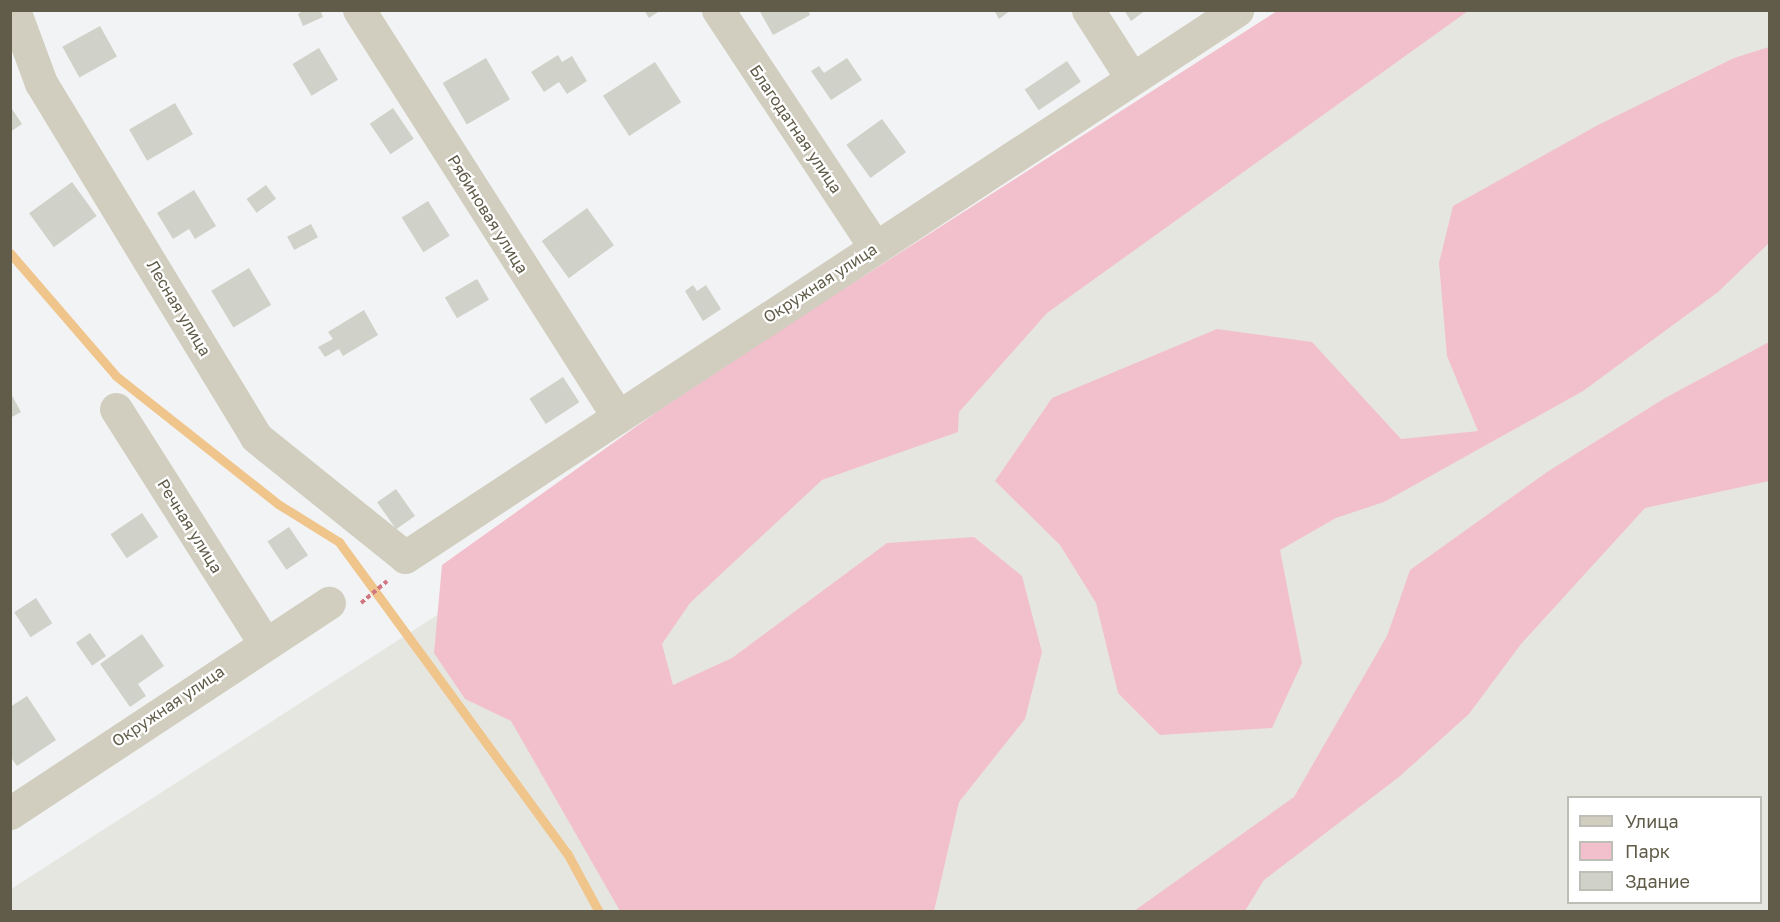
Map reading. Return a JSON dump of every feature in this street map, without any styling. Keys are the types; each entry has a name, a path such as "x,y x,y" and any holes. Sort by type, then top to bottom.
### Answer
{"street":[{"name":"Лесная улица","path":"14,10 41,83 256,437 405,556"},
{"name":"Рябиновая улица","path":"359,10 618,417"},
{"name":"Благодатная улица","path":"718,10 875,247"},
{"path":"1088,10 1131,77"},
{"name":"Окружная улица","path":"405,556 1131,77 1237,10"},
{"name":"Речная улица","path":"116,410 264,642"},
{"name":"Окружная улица","path":"10,813 264,642 329,603"}],"path":[{"path":"371,599 381,589"}],"shaded area":[{"path":"1377,11 1769,11 1769,911 11,912 11,889"}],"green space":[{"path":"1277,11 1468,11 1047,313 959,412 958,432 822,480 690,603 662,644 673,685 732,658 887,543 974,537 1022,576 1042,652 1025,719 959,802 934,911 620,911 511,721 465,699 434,653 442,565 700,381"},
{"path":"1769,47 1769,243 1718,292 1583,391 1384,502 1336,518 1280,550 1302,663 1272,728 1160,735 1118,693 1096,603 1060,545 995,481 1052,398 1217,329 1312,342 1401,439 1478,431 1447,356 1439,263 1453,206 1598,125 1734,58"},
{"path":"1769,342 1769,481 1645,508 1521,644 1469,714 1399,777 1264,880 1245,911 1134,911 1294,797 1387,636 1410,570 1547,472 1665,398"}],"building":[{"path":"304,10 320,10 323,17 303,26 298,14"},
{"path":"644,10 661,10 649,18"},
{"path":"759,10 808,10 810,15 773,35"},
{"path":"994,10 1011,10 999,19"},
{"path":"1124,10 1146,10 1131,21"},
{"path":"100,26 117,57 79,77 62,47"},
{"path":"319,48 338,80 311,96 292,64"},
{"path":"558,55 562,62 572,56 587,81 567,94 559,82 544,92 531,72"},
{"path":"486,58 510,100 467,125 443,83"},
{"path":"847,58 862,80 831,100 811,71 819,66 824,73"},
{"path":"1067,61 1081,82 1039,110 1025,90"},
{"path":"655,62 681,102 629,136 603,96"},
{"path":"175,103 193,134 147,161 129,130"},
{"path":"10,106 22,124 10,132"},
{"path":"393,108 414,139 390,154 370,124"},
{"path":"882,119 906,152 871,178 846,145"},
{"path":"72,182 97,216 54,247 29,213"},
{"path":"266,185 276,199 257,213 247,199"},
{"path":"194,190 216,226 195,239 189,229 173,239 157,213"},
{"path":"428,201 450,236 423,252 402,217"},
{"path":"587,208 614,245 569,278 542,241"},
{"path":"311,224 318,237 294,250 287,237"},
{"path":"249,268 271,305 233,328 211,291"},
{"path":"477,279 489,300 457,318 445,298"},
{"path":"693,285 697,291 706,285 721,309 703,321 685,291"},
{"path":"364,310 378,335 343,356 339,349 325,357 318,347 333,339 328,332"},
{"path":"563,377 579,402 546,424 529,399"},
{"path":"10,392 21,412 10,418"},
{"path":"396,489 415,516 396,529 377,502"},
{"path":"142,513 158,537 127,558 110,534"},
{"path":"289,527 308,555 286,570 267,542"},
{"path":"36,598 52,623 31,637 14,612"},
{"path":"90,633 106,656 92,666 76,643"},
{"path":"142,634 164,666 138,684 146,696 130,707 100,664"},
{"path":"27,696 56,740 17,766 10,756 10,707"}],"waterway":[{"path":"10,253 116,376 278,504 339,542 567,853 599,912"}]}
